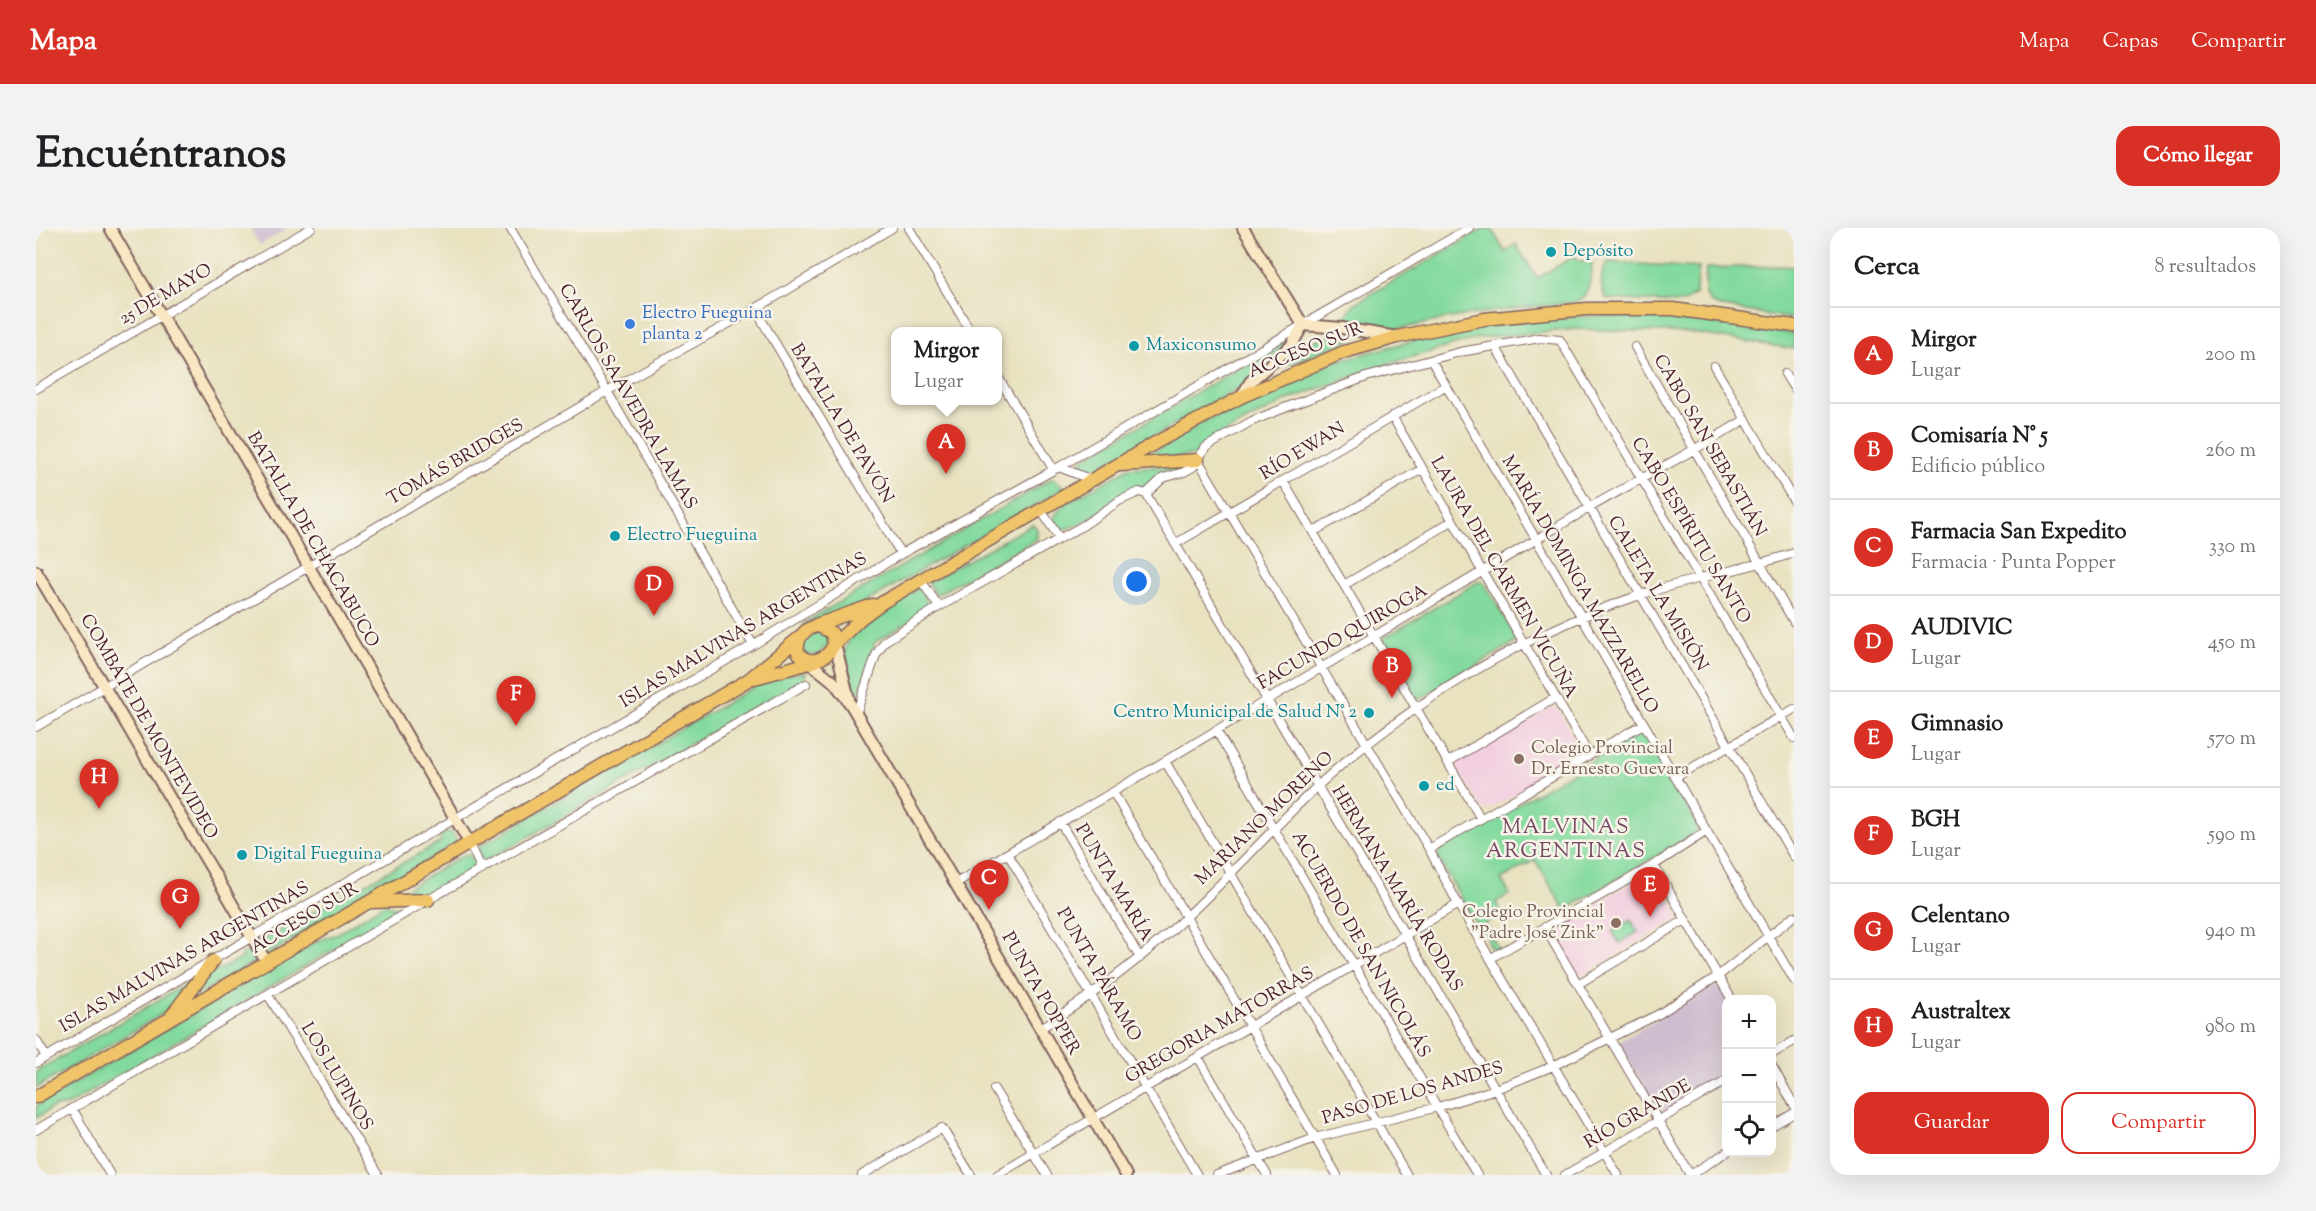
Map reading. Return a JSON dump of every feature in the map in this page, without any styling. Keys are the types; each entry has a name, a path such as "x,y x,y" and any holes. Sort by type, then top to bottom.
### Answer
{"main road":[{"name":"ACCESO SUR","path":"834,641 883,602 1116,465 1241,397 1344,352 1397,337 1484,319 1587,309 1690,310 1794,326"},
{"path":"1116,465 1198,460"},
{"name":"ACCESO SUR","path":"813,626 883,602"},
{"path":"813,626 826,628 834,641 828,654 808,661 798,652 799,638 813,626"},
{"name":"ACCESO SUR","path":"36,1096 748,680 799,638"},
{"name":"ACCESO SUR","path":"748,680 808,661"},
{"path":"368,902 428,900"},
{"path":"169,1019 213,961"}],"street":[{"name":"BATALLA DE CHACABUCO","path":"110,228 455,818 482,870"},
{"name":"25 DE MAYO","path":"36,389 311,228"},
{"name":"CARLOS SAAVEDRA LAMAS","path":"510,228 753,645"},
{"name":"TOMÁS BRIDGES","path":"36,727 607,391 755,309 892,228"},
{"path":"909,228 968,327"},
{"path":"1243,228 1303,325"},
{"name":"ISLAS MALVINAS ARGENTINAS","path":"36,1063 753,645 901,554 1056,468 1470,228"},
{"name":"BATALLA DE PAVÓN","path":"755,309 901,554"},
{"path":"1303,325 1342,328 1397,337"},
{"path":"1241,397 1250,382 1291,346 1303,325"},
{"name":"CABO ESPÍRITU SANTO","path":"1495,346 1540,339 1560,340 1701,576 1794,738"},
{"path":"854,710 879,647 885,641 939,607 1084,525 1131,494 1138,492 1146,494 1159,481 1184,472 1198,460 1206,447 1252,421 1366,377 1460,351 1495,346"},
{"name":"CALETA LA MISIÓN","path":"1495,346 1794,857"},
{"name":"CABO SAN SEBASTIÁN","path":"1635,347 1794,622"},
{"name":"MARÍA DOMINGA MAZZARELLO","path":"1431,360 1794,980"},
{"path":"1714,366 1794,501"},
{"path":"1785,374 1794,388"},
{"path":"1002,383 1056,468 1092,480"},
{"name":"RÍO EWAN","path":"1176,544 1445,386"},
{"name":"LAURA DEL CARMEN VICUÑA","path":"1392,416 1589,754"},
{"name":"FACUNDO QUIROGA","path":"956,883 1483,573 1589,508 1641,478 1694,452 1746,419"},
{"path":"1198,460 1429,849 1458,904 1618,1175"},
{"path":"1312,532 1422,469"},
{"path":"1283,481 1481,819"},
{"name":"HERMANA MARÍA RODAS","path":"1146,494 1546,1175"},
{"path":"1041,510 1059,538"},
{"path":"1344,585 1452,521"},
{"name":"MARIANO MORENO","path":"1041,1028 1093,995 1186,918 1317,784 1366,744 1468,674 1580,617 1701,576 1761,564 1794,553"},
{"name":"COMBATE DE MONTEVIDEO","path":"36,571 267,963"},
{"path":"920,579 939,607"},
{"name":"PUNTA POPPER","path":"834,641 854,710"},
{"name":"PUNTA POPPER","path":"808,661 834,682 854,710 1126,1175"},
{"path":"771,673 804,670 834,682"},
{"path":"36,1130 428,900 807,684"},
{"path":"1448,762 1555,698"},
{"path":"1676,777 1794,709"},
{"path":"1429,849 1643,724"},
{"name":"ACUERDO DE SAN NICOLÁS","path":"1216,730 1477,1175"},
{"path":"1164,761 1407,1175"},
{"path":"1113,792 1337,1175"},
{"name":"PUNTA MARÍA","path":"1060,822 1140,958"},
{"path":"1491,958 1654,865 1707,831"},
{"name":"PUNTA PÁRAMO","path":"1008,854 1197,1175"},
{"path":"1654,865 1730,995"},
{"name":"GREGORIA MATORRAS","path":"998,1175 1458,904"},
{"name":"PASO DE LOS ANDES","path":"1217,1175 1315,1138 1437,1107 1496,1089 1553,1066 1659,1014 1718,976 1794,916"},
{"path":"1578,984 1685,920"},
{"path":"1545,928 1690,1175 1722,1155"},
{"name":"LOS LUPINOS","path":"268,995 378,1175"},
{"path":"36,1040 46,1057"},
{"path":"1776,1052 1794,1041"},
{"path":"1198,1057 1268,1175"},
{"path":"1776,1073 1794,1105"},
{"name":"RÍO GRANDE","path":"1565,1175 1722,1083"},
{"path":"994,1089 1047,1175"},
{"path":"72,1108 110,1175"},
{"path":"1776,1124 1794,1113"},
{"path":"862,1175 942,1128 971,1175"}],"shaded area":[{"path":"250,228 289,228 260,245"},
{"name":"Colegio Provincial Dr. Ernesto Guevara","path":"1552,707 1558,709 1581,749 1581,756 1488,810 1482,809 1457,769 1457,762"},
{"name":"Colegio Provincial \"Padre José Zink\"","path":"1649,872 1655,874 1679,916 1678,919 1584,974 1577,973 1554,934 1555,928"},
{"path":"1714,986 1721,988 1725,995 1722,995 1722,1078 1666,1111 1658,1110 1620,1046 1620,1041"}],"green space":[{"path":"1485,228 1491,228 1505,252 1516,244 1537,278 1575,256 1579,261 1592,261 1585,295 1576,302 1486,312 1392,329 1378,330 1362,327 1353,323 1346,316 1354,304"},
{"path":"1608,262 1699,268 1695,294 1684,302 1677,303 1607,299 1601,281"},
{"path":"1794,267 1794,319 1717,306 1706,295 1706,268"},
{"path":"1618,316 1706,322 1794,334 1794,349 1692,333 1576,329 1479,338 1387,364 1288,400 1215,437 1196,455 1139,461 1201,423 1336,361 1420,339 1507,323 1565,317"},
{"path":"1328,336 1352,339 1271,371 1303,344"},
{"path":"1292,337 1243,386 1094,470 1075,467 1086,457"},
{"path":"1190,465 1145,489 1140,487 1069,528 1061,529 1055,524 1054,517 1063,505 1129,468"},
{"path":"1053,478 1065,488 850,611 802,624"},
{"path":"1033,524 1037,529 1037,539 936,595 928,582"},
{"path":"1479,581 1485,584 1516,638 1516,642 1420,699 1416,698 1382,639"},
{"path":"921,589 930,609 875,642 856,704 851,694 845,651 850,636 863,622"},
{"path":"817,631 828,635 828,645 818,655 806,655 801,643 803,639"},
{"path":"805,672 804,679 794,685 486,861 482,860 478,851 480,846 769,678"},
{"path":"1639,733 1645,736 1698,825 1697,832 1565,910 1535,860 1501,879 1510,894 1496,902 1502,913 1484,924 1499,949 1492,949 1487,942 1488,938 1482,928 1479,929 1438,858 1438,851"},
{"path":"449,831 453,833 457,843 267,955 259,942 441,842 440,836"},
{"path":"468,854 474,860 474,869 425,897 392,897 463,855"},
{"path":"384,904 403,909 68,1105 54,1107 36,1118 36,1106 311,944 338,933"},
{"path":"1631,920 1638,932 1619,943 1612,931"},
{"path":"246,952 252,956 254,962 187,1001 212,970 215,972 242,958 241,953"},
{"path":"196,978 171,1009 36,1088 36,1072"}],"place":[{"name":"Depósito","path":"1551,252"},
{"name":"Electro Fueguina planta 2","path":"630,324"},
{"name":"Maxiconsumo","path":"1134,346"},
{"name":"Mirgor","path":"946,474"},
{"name":"Electro Fueguina","path":"615,536"},
{"name":"AUDIVIC","path":"654,616"},
{"name":"Comisaría N° 5","path":"1392,698"},
{"name":"Centro Municipal de Salud N° 2","path":"1369,713"},
{"name":"BGH","path":"516,726"},
{"name":"Colegio Provincial Dr. Ernesto Guevara","path":"1519,759"},
{"name":"ed","path":"1424,786"},
{"name":"Australtex","path":"99,809"},
{"name":"Digital Fueguina","path":"242,855"},
{"name":"Farmacia San Expedito","path":"989,910"},
{"name":"Gimnasio","path":"1650,917"},
{"name":"Colegio Provincial \"Padre José Zink\"","path":"1616,923"},
{"name":"Celentano","path":"180,929"}],"district":[{"name":"MALVINAS ARGENTINAS","path":"1566,840"}]}
